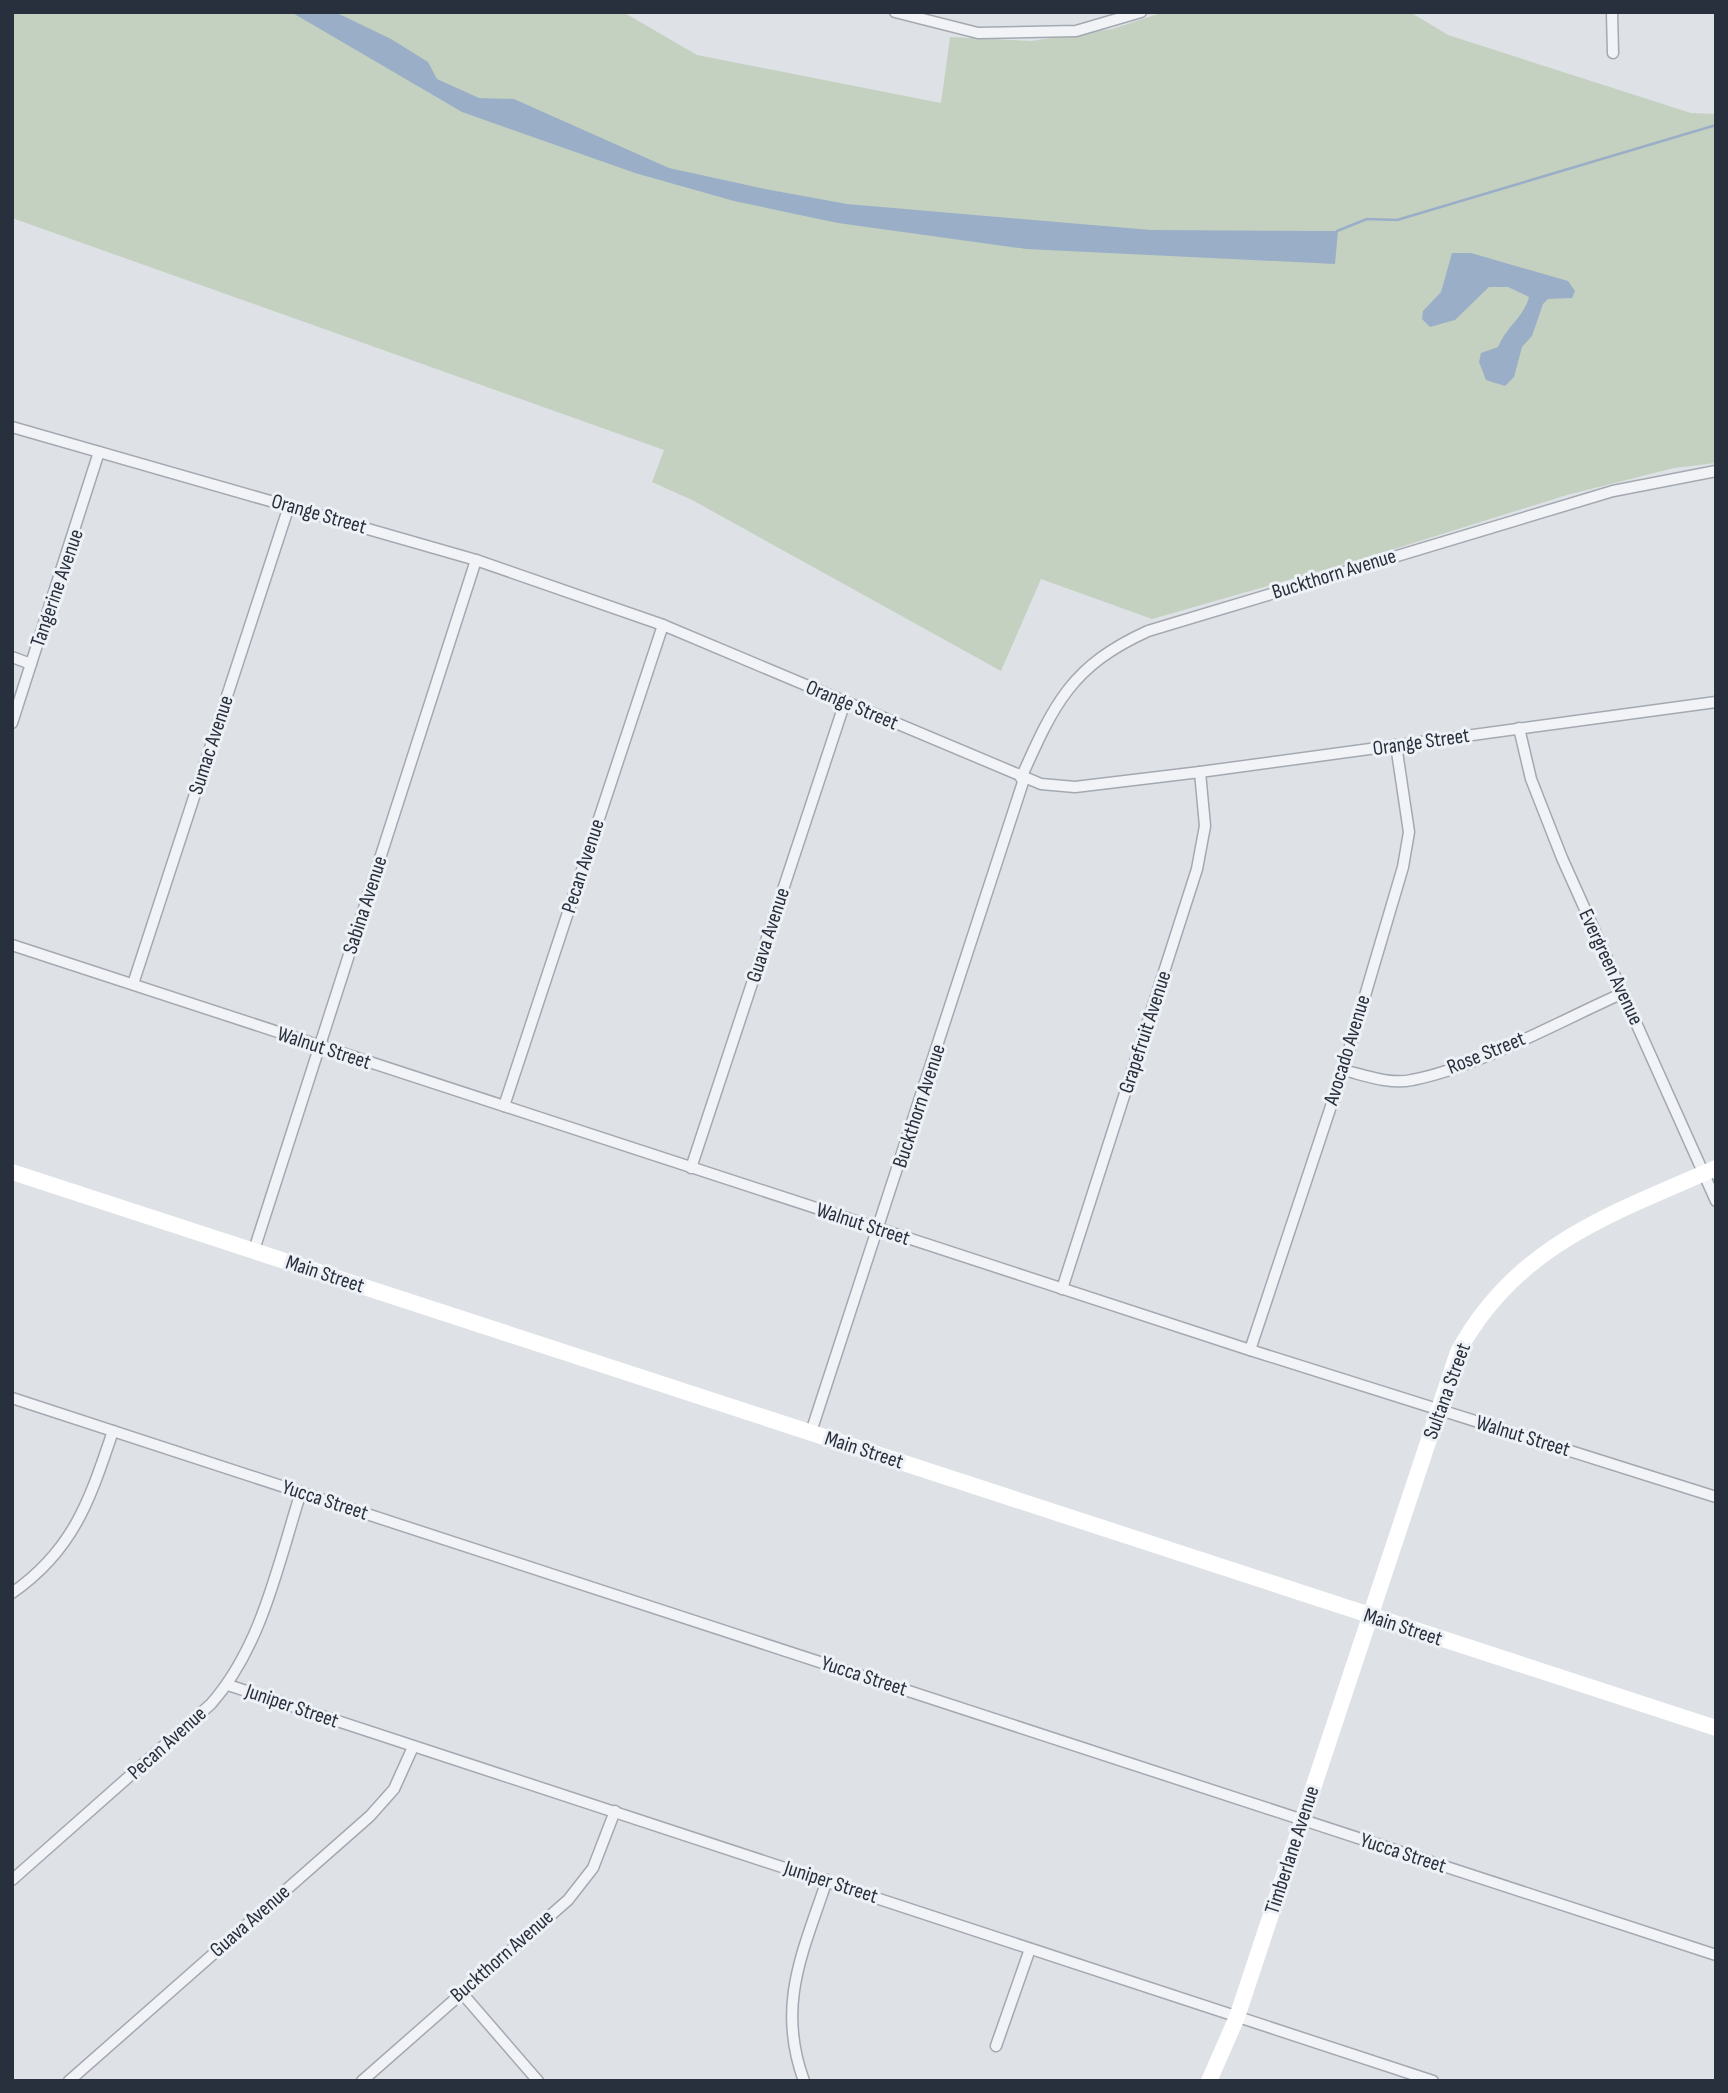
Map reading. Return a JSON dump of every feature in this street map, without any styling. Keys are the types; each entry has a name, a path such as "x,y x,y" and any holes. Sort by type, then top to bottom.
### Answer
{"main road":[{"name":"Sultana Street","path":"1369,1616 1458,1352 1470,1330 1503,1287 1525,1266 1601,1220 1710,1171"},
{"name":"Main Street","path":"12,1172 1716,1728"},
{"name":"Timberlane Avenue","path":"1209,2081 1237,2017 1369,1616"}],"street":[{"path":"895,12 978,33 1076,31 1141,12"},
{"path":"1612,12 1613,53"},
{"name":"Orange Street","path":"12,428 476,560 663,625 1023,778 1075,787 1716,702"},
{"name":"Tangerine Avenue","path":"12,723 99,452"},
{"name":"Buckthorn Avenue","path":"811,1432 1023,778 1049,716 1078,676 1116,647 1148,631 1613,491 1716,471"},
{"name":"Sumac Avenue","path":"133,984 289,506"},
{"name":"Sabina Avenue","path":"254,1250 476,560"},
{"name":"Pecan Avenue","path":"504,1106 663,625"},
{"path":"12,657 31,664"},
{"name":"Guava Avenue","path":"691,1168 845,702"},
{"name":"Evergreen Avenue","path":"1520,728 1531,779 1562,858 1623,993 1710,1171 1716,1201"},
{"name":"Avocado Avenue","path":"1250,1350 1343,1070 1403,867 1409,832 1396,745"},
{"name":"Grapefruit Avenue","path":"1062,1289 1197,869 1205,826 1200,772"},
{"name":"Walnut Street","path":"12,945 1250,1350 1716,1497"},
{"name":"Rose Street","path":"1343,1070 1382,1080 1410,1081 1468,1062 1623,993"},
{"name":"Yucca Street","path":"12,1398 1716,1955"},
{"path":"12,1593 33,1579 60,1551 81,1519 113,1431"},
{"name":"Pecan Avenue","path":"12,1880 211,1704 228,1685 253,1639 301,1492"},
{"name":"Juniper Street","path":"228,1685 1433,2081"},
{"name":"Guava Avenue","path":"69,2081 370,1816 394,1789 413,1747"},
{"name":"Buckthorn Avenue","path":"362,2081 568,1900 593,1868 615,1811"},
{"path":"804,2081 792,2039 790,2005 802,1955 827,1880"},
{"path":"996,2046 1030,1948"},
{"path":"461,1992 538,2081"}],"green space":[{"path":"12,12 623,12 697,55 941,103 950,37 1031,41 1112,29 1164,12 1410,12 1448,35 1691,113 1716,114 1716,463 1674,468 1567,495 1359,560 1152,619 1041,579 1001,671 694,501 652,482 664,450 12,218"}],"water":[{"path":"291,12 335,12 391,39 428,62 437,79 479,98 514,99 669,168 847,204 1151,230 1338,231 1335,264 1026,249 838,223 734,201 635,173 462,112"},
{"path":"1452,253 1471,253 1568,281 1575,291 1572,298 1548,299 1543,304 1532,336 1522,347 1514,377 1505,386 1486,380 1479,362 1481,353 1498,347 1529,297 1508,287 1489,287 1455,320 1430,327 1422,319 1423,311 1441,292"}],"waterway":[{"path":"1337,231 1367,219 1397,220 1716,125"}]}
